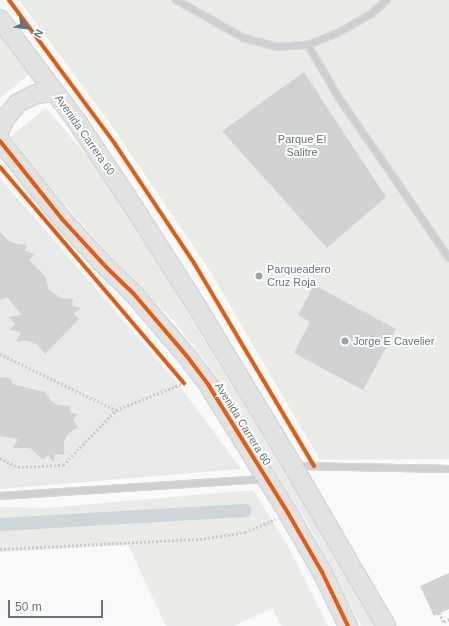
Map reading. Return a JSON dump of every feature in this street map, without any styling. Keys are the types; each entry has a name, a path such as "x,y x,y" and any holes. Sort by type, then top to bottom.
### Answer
{"main road":[{"name":"Avenida Carrera 60","path":"0,19 78,123 135,209 199,310 293,466 386,626"},
{"path":"0,130 5,119 18,104 36,94 54,92"},
{"name":"Avenida Carrera 60","path":"0,141 62,219 102,264 133,293 186,355 209,386 267,479 322,572 348,626"}],"lane":[{"path":"176,0 244,38 277,47 308,45 338,33 371,14 387,0"},
{"path":"308,45 339,98 449,258"},
{"path":"293,466 449,469"},
{"path":"0,496 267,479"}],"path":[{"path":"0,354 116,410"},
{"path":"0,458 18,467 63,465 116,410 184,383 179,377"},
{"path":"0,549 200,539 245,532 277,518"},
{"path":"439,614 444,622 449,619"}],"shaded area":[{"path":"0,178 179,385 241,469 0,489"}],"green space":[{"name":"Parque El Salitre","path":"19,0 449,0 449,459 320,460 207,266 109,122"},
{"path":"0,34 30,74 0,98"},
{"path":"46,108 99,170 134,224 310,514 375,626 361,626 308,524 203,358 174,321 125,272 59,198 10,137"},
{"path":"253,490 289,548 328,626 281,626 272,608 234,626 166,626 128,545 0,552 0,507 46,508"}],"building":[{"path":"304,72 386,197 327,248 222,131"},
{"path":"0,232 9,241 16,244 27,245 25,251 35,254 29,260 45,276 49,290 61,298 73,299 72,306 81,308 74,314 79,319 45,354 38,345 32,342 25,340 16,342 21,332 9,330 15,324 9,317 22,315 7,297 0,300"},
{"name":"Jorge E Cavelier","path":"314,285 396,329 363,390 294,353 310,322 298,315"},
{"path":"0,377 11,378 12,384 45,392 52,402 59,405 70,406 71,413 78,414 73,420 78,427 68,434 64,441 64,455 55,454 54,463 48,455 43,460 30,448 13,448 18,439 0,436"},
{"path":"449,573 449,609 434,616 420,586"}],"waterway":[{"path":"0,524 245,510"}],"cycle path":[{"path":"9,0 115,144 194,263 314,466"},
{"path":"0,141 62,219 107,268 133,293 186,355 209,386 288,513 322,572 348,626"},
{"path":"0,167 184,383"}],"place":[{"name":"Parqueadero Cruz Roja","path":"259,276"},
{"name":"Jorge E Cavelier","path":"345,341"}]}
